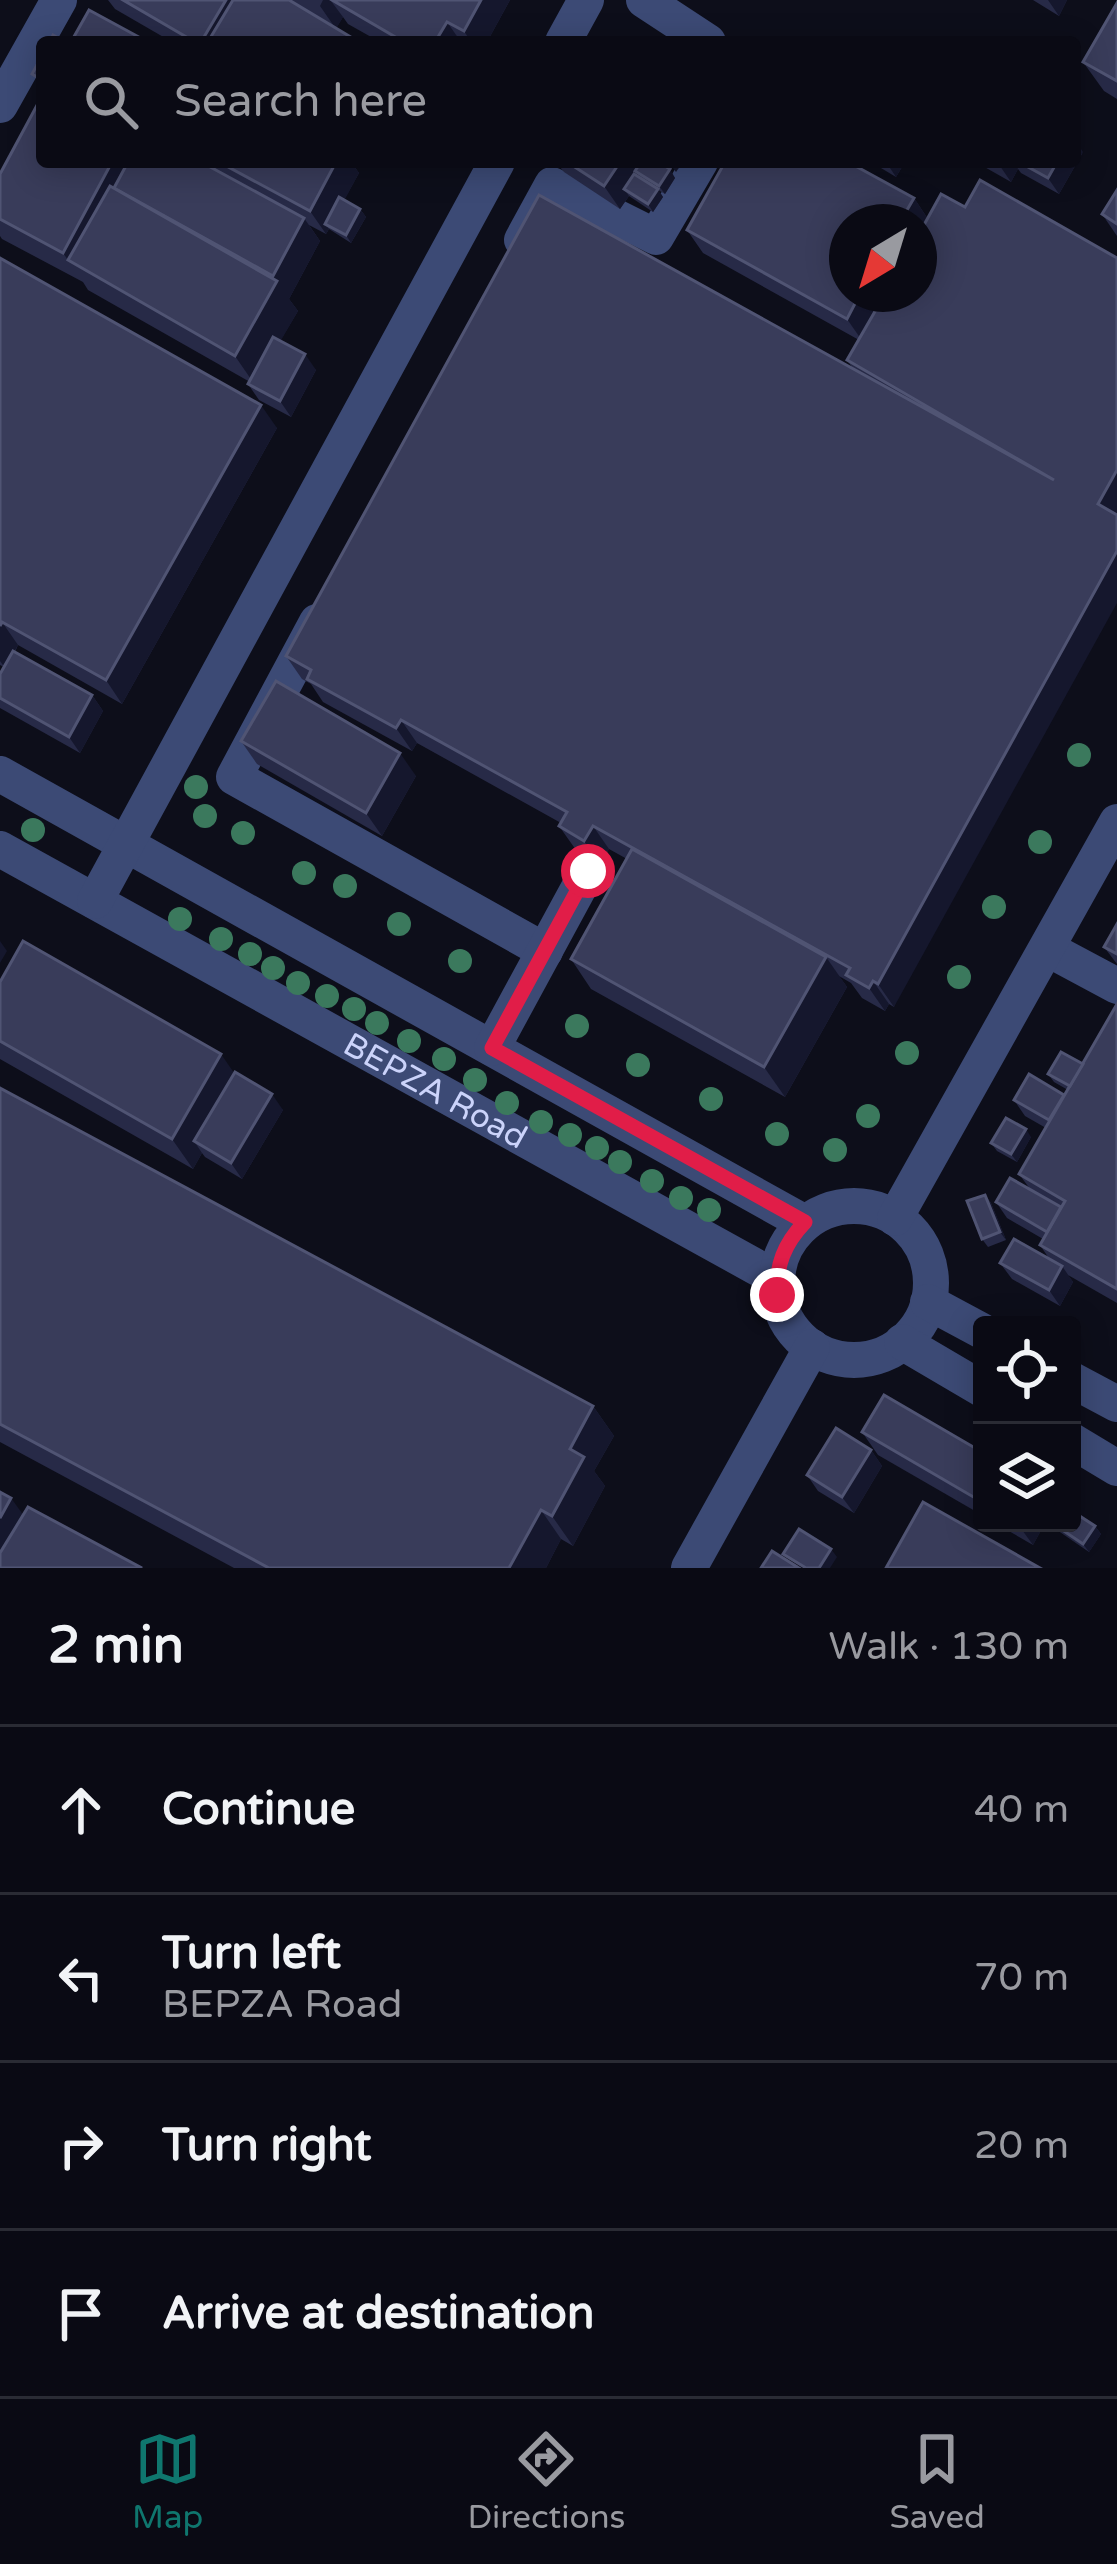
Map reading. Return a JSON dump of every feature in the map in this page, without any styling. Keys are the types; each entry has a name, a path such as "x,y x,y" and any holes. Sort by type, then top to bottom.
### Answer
{"lane":[{"path":"39,36 59,0"},
{"path":"566,36 586,0"},
{"path":"644,0 699,36"},
{"path":"0,104 36,41"},
{"path":"95,901 494,168"},
{"path":"506,269 551,185 656,237 696,168"},
{"path":"336,586 234,777 544,951"},
{"name":"BEPZA Road","path":"0,774 805,1222"},
{"path":"896,1218 1117,823"},
{"name":"BEPZA Road","path":"0,849 776,1278"},
{"path":"492,1048 588,871"},
{"path":"1048,949 1117,986"},
{"path":"849,1206 896,1218 926,1255 931,1286 922,1318 902,1342 858,1360 812,1347 789,1324 777,1295 776,1278 785,1247 805,1222 849,1206"},
{"path":"928,1302 973,1326"},
{"path":"902,1342 973,1384"},
{"path":"688,1568 812,1347"},
{"path":"1081,1385 1117,1404"},
{"path":"1081,1446 1117,1468"}],"building":[{"path":"123,0 226,0 205,36 185,36"},
{"path":"233,0 289,0 349,36 211,36"},
{"path":"332,0 481,0 464,31 447,22 439,36 394,36"},
{"path":"1117,3 1117,81 1083,62"},
{"path":"89,10 137,36 74,36"},
{"path":"36,107 36,168 109,168 63,253 0,219 0,174"},
{"path":"125,168 212,168 304,218 273,276 114,188"},
{"path":"230,168 333,168 310,211"},
{"path":"576,168 616,168 604,186"},
{"path":"637,168 670,169 659,186"},
{"path":"722,168 859,168 914,198 910,204 829,204 829,309 687,230"},
{"path":"1030,168 1054,168 1048,178"},
{"path":"634,174 658,189 648,204 624,189"},
{"path":"980,180 1117,258 1117,470 1098,504 1117,515 1117,551 878,984 873,981 869,988 846,975 850,968 593,826 584,841 559,826 567,812 401,720 396,728 307,679 311,670 286,656 539,195 1054,480 847,360 875,312 937,312 936,204 941,194 965,207"},
{"path":"110,186 277,281 235,356 68,260"},
{"path":"1117,190 1117,224 1102,214"},
{"path":"339,197 360,209 346,235 325,224"},
{"path":"0,258 261,405 106,680 2,622 0,626"},
{"path":"273,337 305,354 280,401 248,384"},
{"path":"13,651 92,695 69,737 0,698 0,674"},
{"path":"276,681 400,753 366,813 241,741"},
{"path":"632,849 826,957 764,1067 571,959"},
{"path":"1117,924 1117,954 1104,947"},
{"path":"23,941 221,1054 172,1139 0,1041 0,982"},
{"path":"1117,1004 1117,1289 1040,1245 1065,1201 1019,1174"},
{"path":"1061,1052 1083,1064 1070,1086 1048,1074"},
{"path":"235,1072 272,1094 231,1163 194,1141"},
{"path":"1029,1074 1064,1095 1049,1120 1014,1100"},
{"path":"0,1088 593,1406 570,1449 584,1457 552,1516 541,1510 509,1568 269,1568 0,1424"},
{"path":"1006,1118 1026,1129 1011,1154 991,1143"},
{"path":"1010,1178 1061,1207 1047,1232 996,1202"},
{"path":"985,1195 1000,1232 982,1239 967,1201"},
{"path":"1014,1239 1062,1266 1049,1290 1000,1263"},
{"path":"884,1395 973,1447 973,1497 862,1432"},
{"path":"836,1428 871,1450 842,1497 807,1475"},
{"path":"0,1492 11,1498 0,1518"},
{"path":"923,1502 1040,1568 886,1568"},
{"path":"28,1507 142,1568 0,1568 0,1553"},
{"path":"1081,1517 1095,1526 1083,1544 1065,1532 1081,1532"},
{"path":"799,1529 831,1549 819,1568 806,1568 783,1554"},
{"path":"772,1551 799,1568 761,1568"}],"route":[{"path":"588,871 492,1048 805,1222 779,1262 777,1295"}]}
